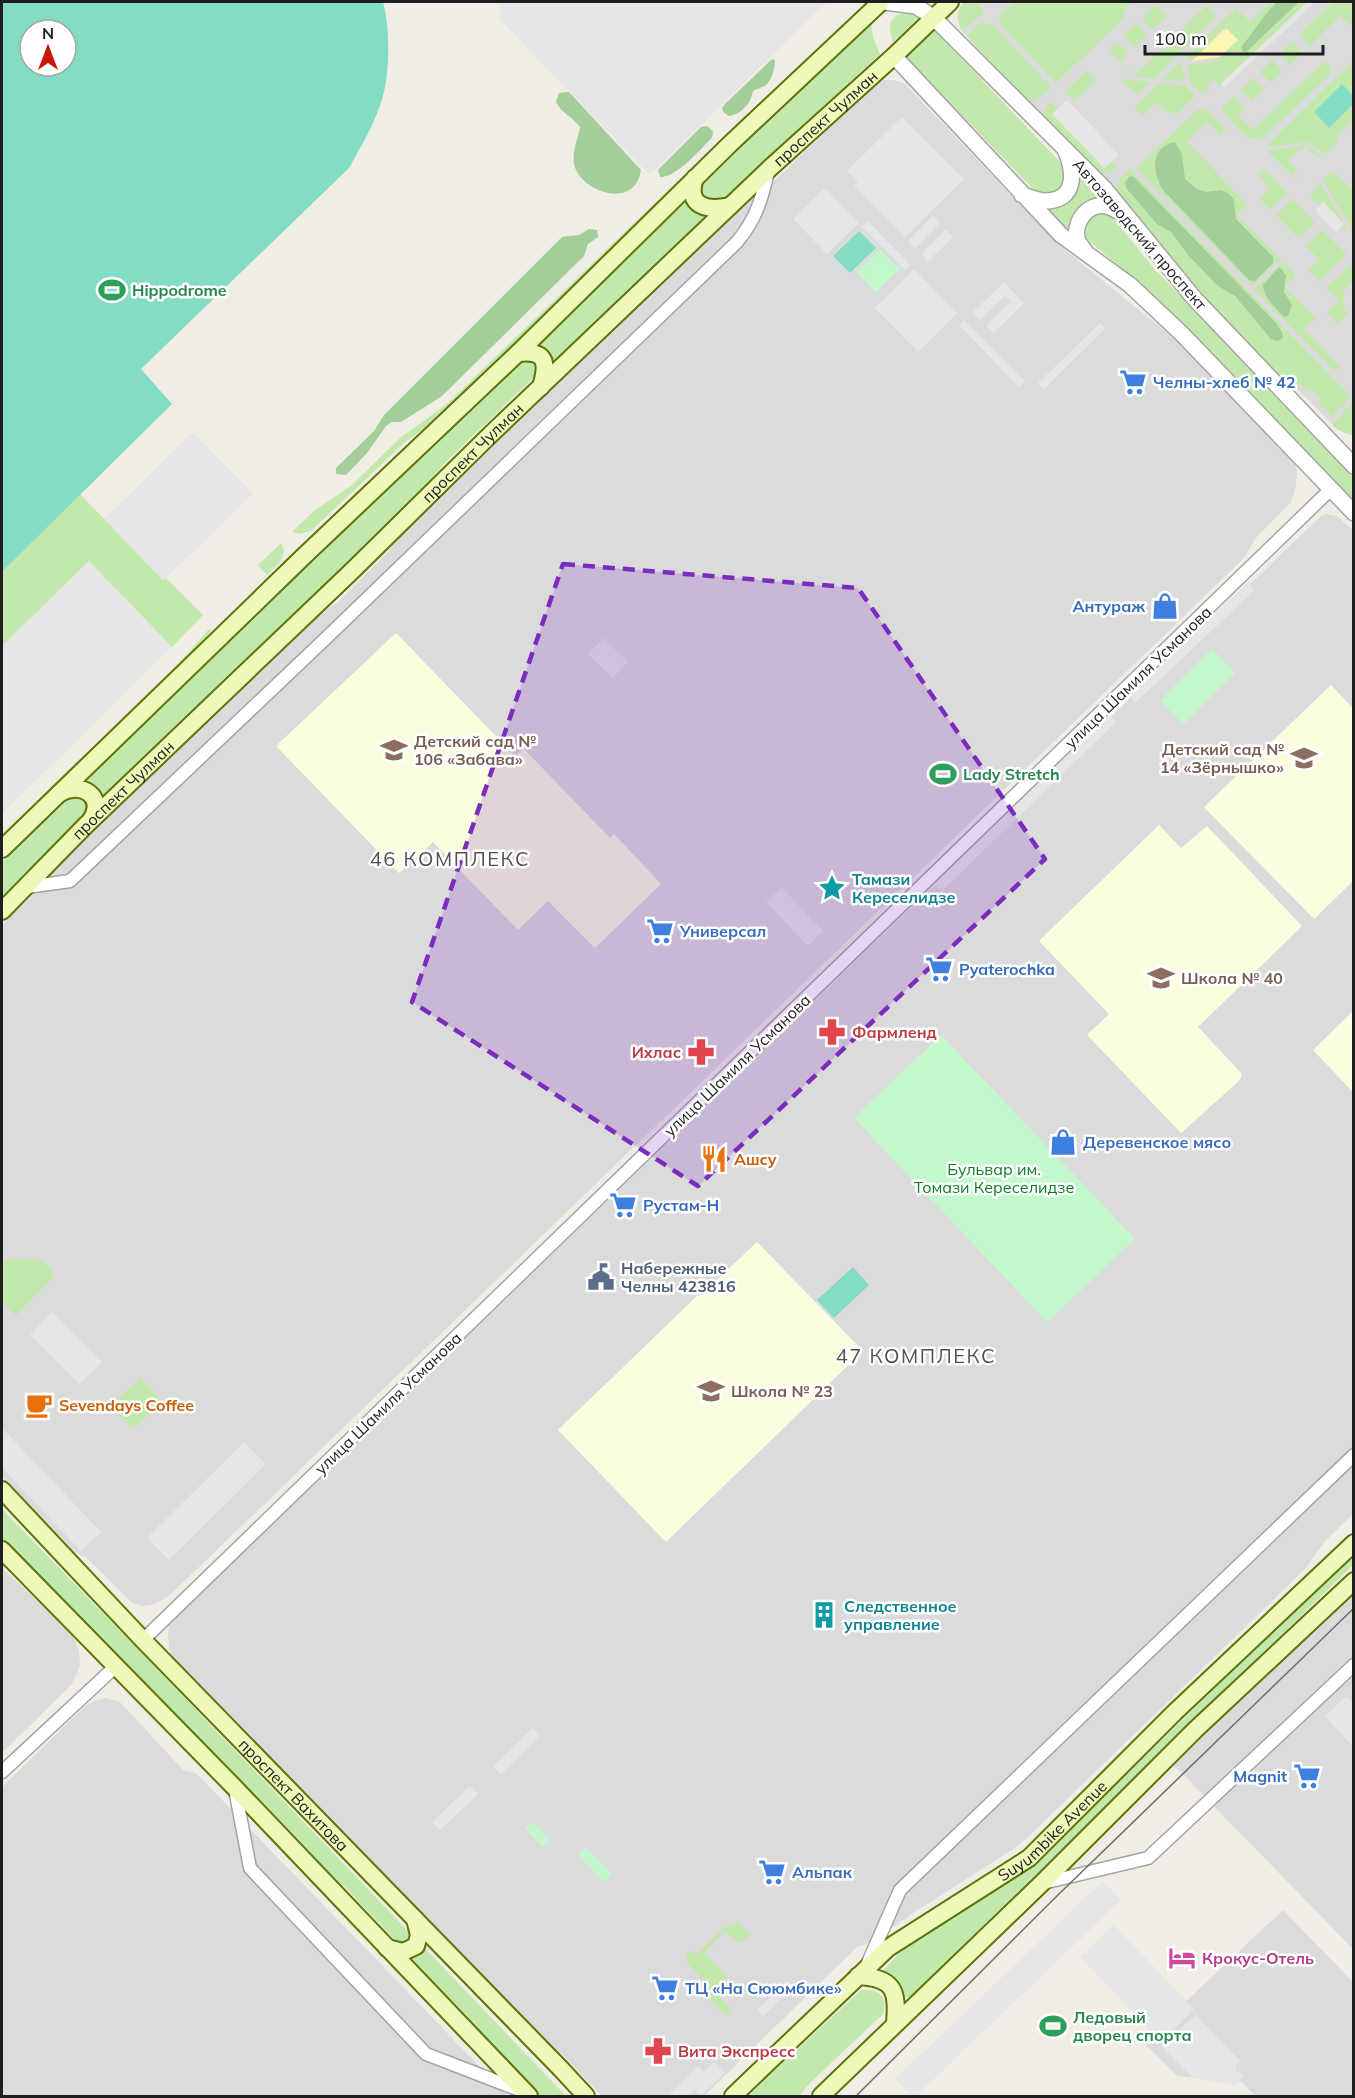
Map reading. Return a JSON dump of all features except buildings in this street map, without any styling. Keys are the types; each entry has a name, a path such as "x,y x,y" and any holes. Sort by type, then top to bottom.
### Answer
{"main road":[{"path":"2,849 880,2"},
{"name":"проспект Чулман","path":"2,911 91,820 541,387 770,168 950,2"},
{"path":"695,178 694,200 702,207 730,206"},
{"path":"518,353 531,352 539,355 544,361 546,371 541,387"},
{"path":"59,793 67,789 85,790 96,803 95,814 91,820"},
{"name":"проспект Вахитова","path":"2,1490 143,1640 415,1918 586,2097"},
{"name":"Suyumbike Avenue","path":"733,2097 888,1948 1029,1858 1175,1712 1353,1543"},
{"path":"2,1550 235,1788 527,2094"},
{"name":"Suyumbike Avenue","path":"821,2097 1042,1883 1195,1730 1353,1581"},
{"path":"387,1948 403,1952 416,1946 420,1935 415,1918"},
{"path":"861,1973 884,1980 893,1988 897,2002 895,2023"}],"street":[{"name":"Автозаводский проспект","path":"885,2 916,6 934,18 1104,188 1194,298 1353,466"},
{"name":"Автозаводский проспект","path":"894,56 1061,235 1130,285 1182,334 1353,513"},
{"path":"1022,195 1043,201 1062,197 1068,190 1072,175 1072,165 1065,149"},
{"path":"27,887 70,881 720,258 750,226 770,168"},
{"path":"1086,253 1078,240 1077,231 1084,213 1098,206 1107,206 1127,216"},
{"name":"улица Шамиля Усманова","path":"143,1640 1331,489"},
{"path":"861,1973 900,1890 1353,1455"},
{"path":"1042,1883 1148,1858 1353,1665"},
{"path":"2,1772 116,1666"},
{"path":"235,1788 250,1868 426,2054 527,2094"}],"highlighted area":[{"path":"563,564 858,588 1045,859 698,1186 412,1002"}],"shaded area":[{"path":"499,2 827,2 650,175 500,20"},
{"path":"964,2 1353,2 1353,435 1337,429 1289,381 1270,368 1205,298 1098,172 1026,100 962,31 957,17"},
{"path":"1307,2 1315,2 1225,87 1221,86 1221,84"},
{"name":"46 КОМПЛЕКС","path":"895,80 905,84 1059,245 1187,349 1293,459 1297,471 1296,487 1291,502 1256,538 1242,560 169,1596 155,1604 143,1606 131,1602 88,1559 73,1551 2,1476 2,925 38,890 90,830 307,624 338,602 388,552 410,522 758,187 772,183 878,82"},
{"path":"1067,100 1119,155 1104,168 1052,114"},
{"path":"902,117 964,179 905,237 854,186 858,182 847,171"},
{"path":"825,188 859,223 827,254 793,219"},
{"path":"1323,202 1344,224 1336,232 1315,210"},
{"path":"933,216 940,223 915,248 908,241"},
{"path":"868,221 910,265 905,270 862,227"},
{"path":"946,229 953,237 928,261 921,254"},
{"path":"914,269 957,313 918,352 875,308"},
{"path":"1004,282 1024,303 994,333 986,326 1011,301 1005,296 980,320 973,312"},
{"path":"964,320 1025,381 1019,387 959,325"},
{"path":"1100,323 1105,329 1044,389 1038,383"},
{"path":"193,432 253,494 164,580 104,519"},
{"path":"1326,514 1337,516 1353,530 1353,1514 1325,1541 1305,1569 1029,1836 1012,1850 916,1911 874,1941 857,1947 704,2096 602,2096 564,2056 542,2040 178,1665 169,1648 169,1626 869,948 1321,516"},
{"path":"89,561 172,647 2,814 2,646"},
{"path":"1248,583 1255,590 1135,703 1128,695"},
{"path":"396,633 515,756 524,749 610,838 614,834 661,884 595,948 548,901 518,930 433,842 399,873 276,746"},
{"path":"603,638 628,662 613,678 588,654"},
{"name":"Детский сад № 14 «Зёрнышко»","path":"1331,685 1353,708 1353,881 1314,919 1204,807"},
{"path":"1109,715 1116,722 942,891 934,884"},
{"name":"Школа № 40","path":"1159,825 1181,848 1207,826 1302,926 1198,1027 1242,1074 1240,1080 1181,1133 1089,1037 1088,1034 1109,1014 1039,941"},
{"path":"782,888 823,931 808,946 766,902"},
{"path":"1353,1011 1353,1092 1313,1050"},
{"name":"Школа № 23","path":"757,1242 863,1351 666,1542 558,1430 697,1296 701,1295"},
{"path":"52,1312 102,1362 79,1384 30,1335"},
{"path":"2,1428 101,1532 81,1551 2,1468"},
{"path":"244,1442 266,1464 169,1560 147,1538"},
{"path":"2,1568 71,1633 79,1650 80,1666 72,1684 2,1753"},
{"path":"1353,1589 1353,1949 1172,1763"},
{"path":"1347,1696 1353,1703 1353,1747 1325,1716"},
{"path":"106,1698 120,1702 183,1770 197,1774 508,2096 2,2096 2,1787 84,1707"},
{"path":"533,1728 540,1736 501,1775 493,1766"},
{"path":"470,1786 478,1794 440,1830 432,1822"},
{"path":"1103,1881 1121,1900 916,2096 912,2096 895,2079"},
{"path":"1283,1910 1353,1982 1353,2096 1255,2096 1242,2082 1177,2076 1143,2042"},
{"path":"1114,1925 1194,2009 1161,2042 1080,1957"},
{"path":"787,1981 793,1987 763,2016 757,2010"},
{"path":"1196,2015 1240,2061 1236,2065 1236,2070 1243,2076 1236,2086 1192,2077 1164,2049 1164,2044"},
{"path":"714,2062 725,2073 701,2096 695,2090 687,2096 670,2094 698,2066 704,2072"}],"green space":[{"name":"Hippodrome","path":"2,2 383,2 388,36 385,86 373,124 364,142 349,168 141,369 172,404 2,572"},
{"path":"964,2 979,2 984,13 962,31 958,16 959,9"},
{"path":"1014,2 1133,2 1124,9 1125,17 1056,83 999,23 1001,14"},
{"path":"1271,2 1307,2 1221,86 1216,80 1207,84 1209,89 1200,93 1190,83 1187,65 1216,61 1237,40 1225,28 1192,61 1187,56 1236,8 1250,22"},
{"path":"1277,2 1299,2 1246,52 1243,52 1241,47"},
{"path":"1333,2 1348,2 1353,7 1353,27 1340,16 1310,46 1299,35"},
{"path":"1156,5 1167,16 1152,30 1142,18"},
{"path":"1206,6 1215,14 1215,18 1154,79 1134,76 1109,50 1117,42 1128,53 1121,61 1135,75"},
{"path":"903,13 913,14 918,18 893,42 890,33 892,21 894,17"},
{"path":"980,23 994,26 1051,87 1037,99 1026,100 967,36"},
{"path":"1136,23 1147,34 1134,48 1123,36"},
{"path":"871,24 880,54 723,200 706,200 701,183"},
{"path":"934,30 1062,164 1066,178 1061,188 1049,193 1035,191 906,57"},
{"path":"1291,42 1302,53 1290,65 1279,54"},
{"path":"772,59 775,60 774,70 767,84 753,91 748,104 738,113 729,116 723,112 722,108 725,104"},
{"path":"1272,60 1283,71 1271,83 1260,72"},
{"path":"1181,61 1185,82 1162,79"},
{"path":"1325,61 1331,68 1329,76 1261,139 1245,134 1222,110 1234,96 1245,108 1238,115 1253,130"},
{"path":"1353,62 1353,96 1342,85 1329,128 1353,104 1353,120 1338,135 1336,144 1326,154 1307,142 1268,147 1267,145"},
{"path":"1086,71 1096,80 1074,101 1065,92"},
{"path":"1253,78 1264,89 1252,101 1241,90"},
{"path":"1120,79 1151,82 1137,95"},
{"path":"1159,83 1186,86 1195,96 1177,114 1165,111 1156,102 1142,116 1134,108"},
{"path":"1342,84 1353,96 1353,104 1329,128 1314,112"},
{"path":"569,92 641,170 637,183 629,190 619,194 607,193 586,183 578,174 574,164 574,150 580,127 556,102 559,93"},
{"path":"1051,102 1057,107 1053,114 1104,168 1112,162 1117,165 1114,170 1106,173 1098,172 1044,118 1044,111"},
{"path":"1202,108 1208,111 1226,130 1220,135 1207,122 1187,142 1247,204 1237,215 1280,259 1252,286 1137,168 1196,111"},
{"path":"706,126 713,132 712,138 681,168 667,176 660,177 658,170 701,127"},
{"path":"718,142 718,146 451,408 404,443 311,531 300,534 292,532 315,510 351,486 400,438 448,403"},
{"path":"1175,142 1182,154 1185,179 1197,189 1206,192 1221,190 1229,194 1234,200 1236,219 1273,257 1273,263 1255,281 1249,280 1162,189 1155,161 1161,149"},
{"path":"1307,145 1323,156 1317,157 1305,146 1300,151 1298,150 1288,161 1297,170 1293,174 1296,179 1268,152 1271,150"},
{"path":"1130,169 1351,397 1332,417 1318,402 1321,399 1311,388 1307,392 1293,378 1289,381 1241,340 1118,194 1118,183"},
{"path":"1264,169 1287,193 1270,209 1259,198 1270,188 1258,175"},
{"path":"1079,171 1103,198 1079,208 1067,231 1043,208"},
{"path":"1333,171 1353,191 1352,229 1323,180"},
{"path":"1130,176 1134,177 1277,324 1283,334 1282,339 1277,341 1271,339 1235,296 1218,286 1189,256 1171,232 1157,224 1126,188 1125,182"},
{"path":"1320,183 1348,230 1347,231 1342,230 1344,224 1323,203 1319,205 1310,196"},
{"path":"686,199 688,203 711,214 552,371 546,351 533,345"},
{"path":"1293,199 1315,223 1299,239 1276,215"},
{"path":"1104,212 1111,215 1151,265 1353,477 1353,503 1142,285 1088,240 1084,234 1085,221 1091,214"},
{"path":"589,229 597,230 598,237 588,244 584,256 442,396 401,422 392,422 386,426 367,453 346,475 336,474 336,468 374,431 384,415 562,237 579,235"},
{"path":"1322,230 1347,255 1319,281 1308,270 1319,259 1306,246"},
{"path":"859,231 876,248 850,273 833,256"},
{"path":"880,249 900,269 876,292 857,272"},
{"path":"1283,262 1296,275 1285,287 1316,318 1304,329 1340,366 1335,372 1254,289"},
{"path":"1353,262 1353,281 1344,290 1343,308 1349,314 1338,324 1327,313 1339,301 1326,288"},
{"path":"1278,268 1281,268 1286,275 1284,292 1292,305 1288,316 1284,317 1268,299 1263,285"},
{"path":"524,358 534,361 537,368 535,376 444,464 414,500 100,803 99,794 95,788 80,782 518,361"},
{"path":"1353,402 1353,435 1342,432 1332,425"},
{"path":"80,494 163,580 166,578 203,615 172,647 89,562 2,646 2,572"},
{"path":"281,543 283,557 267,575 258,565"},
{"path":"209,629 211,630 185,663 105,739 101,739 182,660"},
{"path":"1212,649 1235,673 1183,724 1160,701"},
{"path":"88,751 88,755 2,841 2,834"},
{"path":"79,793 90,804 85,816 2,897 2,862 71,794"},
{"name":"Бульвар им. Томази Кереселидзе","path":"941,1035 1135,1239 1047,1322 854,1118"},
{"path":"7,1259 42,1260 53,1270 52,1279 16,1316 2,1302 2,1264"},
{"path":"853,1267 869,1285 834,1318 817,1300"},
{"path":"140,1378 162,1401 133,1429 110,1406"},
{"path":"2,1509 409,1932 409,1938 404,1942 397,1942 345,1887 309,1860 2,1539"},
{"path":"1353,1554 1353,1565 910,1997 906,1997 882,1972 903,1949 1040,1859"},
{"path":"532,1822 550,1840 543,1847 525,1829"},
{"path":"586,1848 612,1874 604,1882 578,1855"},
{"path":"739,1923 749,1936 743,1942 738,1942 725,1931 704,1953 728,1977 714,1990 732,2011 726,2016 708,1997 712,1993 706,1987 708,1984 689,1965 685,1955 690,1951 696,1955 723,1928"},
{"path":"421,1944 566,2096 536,2096 405,1959 416,1955"},
{"path":"861,1990 872,1990 880,1994 884,2002 883,2014 799,2096 748,2096"}],"sand":[{"path":"1226,28 1238,40 1220,57 1192,61"}],"tram line":[{"path":"856,2096 1060,1893 1354,1608"}],"place":[{"name":"Hippodrome","path":"112,290"},
{"name":"Челны-хлеб № 42","path":"1133,382"},
{"name":"Антураж","path":"1165,606"},
{"name":"Детский сад № 106 «Забава»","path":"394,750"},
{"name":"Детский сад № 14 «Зёрнышко»","path":"1304,758"},
{"name":"Lady Stretch","path":"943,774"},
{"name":"Тамази Кереселидзе","path":"832,888"},
{"name":"Универсал","path":"660,931"},
{"name":"Pyaterochka","path":"939,969"},
{"name":"Школа № 40","path":"1161,978"},
{"name":"Фармленд","path":"832,1032"},
{"name":"Ихлас","path":"701,1052"},
{"name":"Деревенское мясо","path":"1063,1142"},
{"name":"Ашсу","path":"714,1159"},
{"name":"Рустам-Н","path":"623,1205"},
{"name":"Набережные Челны 423816","path":"601,1277"},
{"name":"Школа № 23","path":"711,1391"},
{"name":"Sevendays Coffee","path":"39,1405"},
{"name":"Следственное управление","path":"824,1615"},
{"name":"Magnit","path":"1307,1776"},
{"name":"Альпак","path":"772,1872"},
{"name":"Крокус-Отель","path":"1182,1958"},
{"name":"ТЦ «На Сююмбике»","path":"665,1988"},
{"name":"Ледовый дворец спорта","path":"1053,2026"},
{"name":"Вита Экспресс","path":"658,2051"}],"district":[{"name":"46 КОМПЛЕКС","path":"450,858"},
{"name":"47 КОМПЛЕКС","path":"916,1355"}]}
